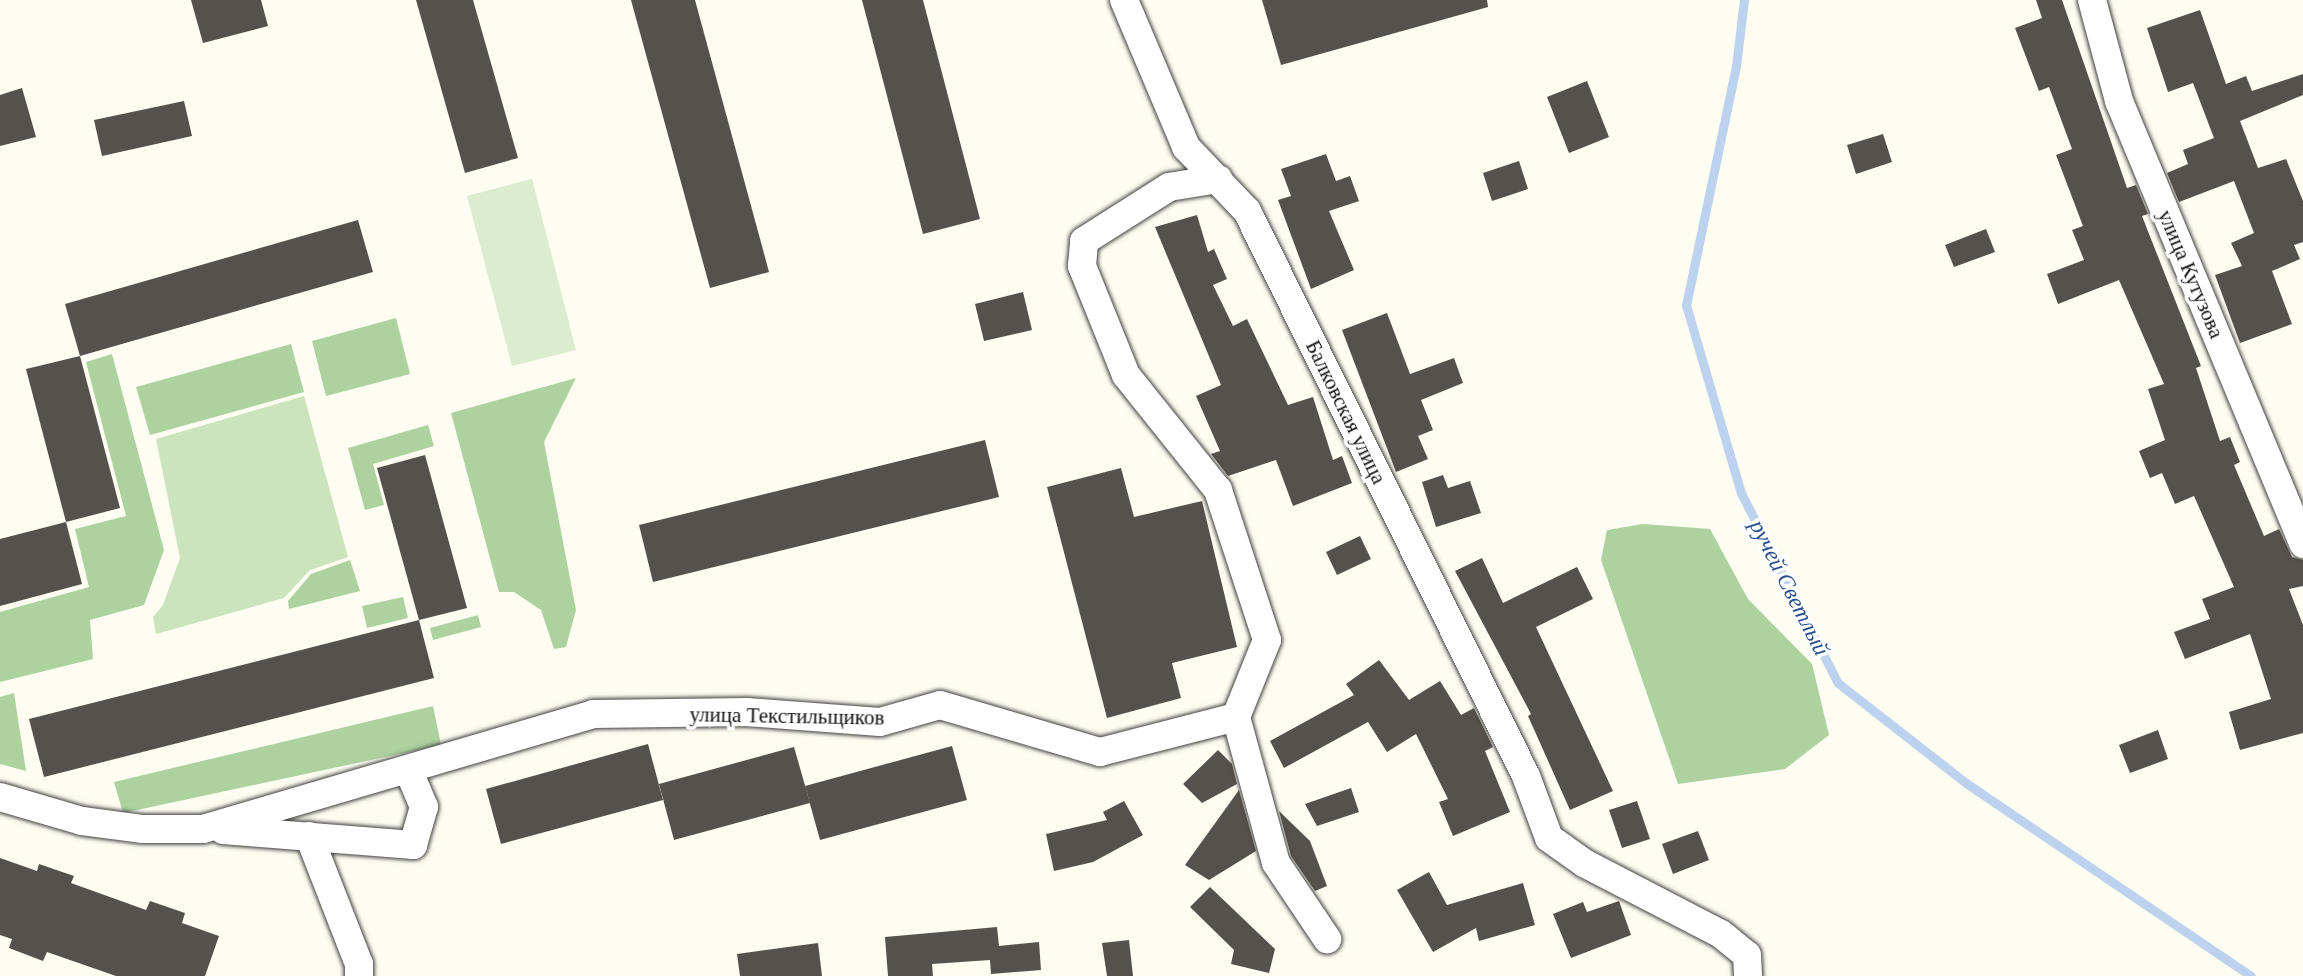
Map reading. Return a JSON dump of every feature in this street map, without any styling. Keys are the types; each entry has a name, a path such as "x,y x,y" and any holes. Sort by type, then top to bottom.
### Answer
{"street":[{"name":"Балковская улица","path":"1124,0 1186,147 1247,211 1526,776 1549,838 1584,863 1721,934 1748,956 1748,976"},
{"name":"улица Кутузова","path":"2092,0 2119,101 2303,544"},
{"path":"1218,179 1169,187 1084,241 1082,265 1126,374 1218,490 1267,640 1236,717 1276,863 1327,939"},
{"name":"улица Текстильщиков","path":"0,797 82,821 143,829 203,829 593,714 747,712 880,722 940,705 1100,752 1236,717"},
{"path":"203,829 413,845 424,807 408,769"},
{"path":"309,836 359,964 359,976"}],"green space":[{"path":"532,179 576,350 512,366 467,196"},
{"path":"396,318 410,374 326,396 312,341"},
{"path":"291,344 304,392 150,435 136,387"},
{"path":"112,354 164,550 144,605 90,620 93,659 0,682 0,612 89,587 75,529 126,516 86,362"},
{"path":"576,378 544,442 576,610 566,647 554,649 541,610 514,592 499,592 451,413"},
{"path":"304,396 348,557 310,570 284,598 156,634 153,617 163,605 180,558 156,439"},
{"path":"428,425 434,446 373,464 384,505 365,510 348,448"},
{"path":"1643,524 1710,529 1748,599 1812,664 1829,735 1785,769 1678,784 1601,560 1607,530"},
{"path":"350,560 360,591 289,609 288,601 311,574"},
{"path":"403,597 408,618 367,628 362,606"},
{"path":"478,615 481,627 433,640 430,628"},
{"path":"14,693 26,771 0,764 0,697"},
{"path":"433,706 441,745 123,813 114,782"}],"building":[{"path":"191,0 261,0 268,26 203,43"},
{"path":"416,0 473,0 518,158 465,173"},
{"path":"631,0 695,0 769,272 710,288"},
{"path":"862,0 923,0 980,219 923,234"},
{"path":"1262,0 1487,0 1488,7 1281,65"},
{"path":"2036,0 2062,0 2127,188 2136,185 2148,214 2142,216 2201,366 2196,368 2220,441 2230,437 2240,462 2234,465 2264,536 2279,529 2292,557 2303,560 2303,586 2289,589 2303,625 2303,733 2240,750 2229,712 2271,699 2250,634 2185,659 2174,632 2210,619 2202,599 2234,587 2194,496 2175,504 2162,473 2150,478 2139,451 2165,440 2148,389 2164,384 2119,280 2058,304 2047,274 2084,260 2072,230 2083,226 2056,155 2072,149 2049,87 2039,91 2015,28 2042,18"},
{"path":"2200,10 2226,84 2246,76 2252,91 2303,74 2303,95 2240,121 2258,168 2286,159 2303,201 2303,242 2294,245 2300,259 2272,271 2292,324 2240,343 2215,275 2242,266 2231,243 2254,233 2234,181 2179,202 2167,173 2188,164 2183,150 2214,138 2193,83 2168,92 2147,28"},
{"path":"1587,81 1609,137 1569,153 1547,97"},
{"path":"22,88 36,137 0,146 0,95"},
{"path":"184,101 192,136 102,156 94,120"},
{"path":"1883,134 1892,162 1856,174 1847,145"},
{"path":"1326,154 1336,181 1350,176 1359,201 1329,211 1354,270 1311,289 1278,200 1291,196 1281,169"},
{"path":"1519,161 1528,189 1492,201 1483,173"},
{"path":"1197,215 1208,252 1214,249 1227,279 1213,285 1233,326 1247,319 1288,405 1313,397 1333,460 1342,456 1352,483 1293,506 1276,460 1228,476 1211,454 1220,451 1196,396 1221,385 1155,227"},
{"path":"358,220 373,272 80,356 65,304"},
{"path":"1986,229 1995,252 1954,267 1945,245"},
{"path":"1023,292 1032,330 984,341 975,304"},
{"path":"1387,313 1410,374 1454,358 1463,383 1421,400 1433,430 1418,436 1428,459 1396,472 1342,330"},
{"path":"80,356 120,508 66,522 26,369"},
{"path":"985,440 999,497 653,582 639,525"},
{"path":"425,455 467,608 419,620 377,468"},
{"path":"1121,468 1134,517 1202,501 1237,647 1172,663 1181,698 1107,718 1047,487"},
{"path":"1443,475 1448,488 1470,481 1481,513 1436,527 1422,482"},
{"path":"66,522 82,584 0,606 0,539"},
{"path":"1360,536 1371,559 1337,575 1326,552"},
{"path":"1482,558 1503,603 1577,567 1593,599 1536,627 1613,791 1570,810 1528,716 1531,714 1455,571"},
{"path":"419,620 434,678 44,777 29,719"},
{"path":"1379,660 1409,700 1440,681 1461,715 1474,708 1493,747 1485,751 1510,812 1453,836 1439,802 1448,799 1416,734 1387,752 1368,722 1284,768 1270,741 1354,695 1346,684"},
{"path":"2158,730 2168,759 2130,773 2119,745"},
{"path":"648,744 663,800 501,844 486,789"},
{"path":"952,746 967,800 820,840 805,786"},
{"path":"794,747 810,803 674,840 659,784"},
{"path":"1218,750 1232,764 1237,784 1202,803 1183,784"},
{"path":"1351,788 1359,812 1317,826 1305,804"},
{"path":"1239,790 1256,851 1209,880 1185,865"},
{"path":"1124,801 1143,835 1093,862 1054,871 1046,834 1107,820 1103,812"},
{"path":"1637,801 1650,839 1622,848 1609,810"},
{"path":"1279,811 1310,841 1327,886 1315,891 1291,856"},
{"path":"1698,831 1709,860 1673,874 1662,844"},
{"path":"0,858 37,871 39,864 74,876 71,883 146,910 150,901 185,913 182,923 219,936 205,976 116,976 47,952 43,961 9,948 12,939 0,935"},
{"path":"1429,872 1447,905 1523,883 1535,925 1479,941 1476,928 1433,952 1397,890"},
{"path":"1210,887 1275,949 1269,973 1231,964 1234,950 1190,907"},
{"path":"1619,901 1631,935 1571,958 1553,914 1583,902 1587,912"},
{"path":"997,927 999,946 1039,942 1041,970 991,974 990,960 932,964 933,976 888,976 885,937"},
{"path":"1129,940 1133,976 1107,976 1102,943"},
{"path":"818,943 822,976 740,976 737,954"}],"waterway":[{"name":"ручей Светлый","path":"1744,0 1736,66 1686,305 1741,493 1838,683 1966,783 2251,976"}]}
